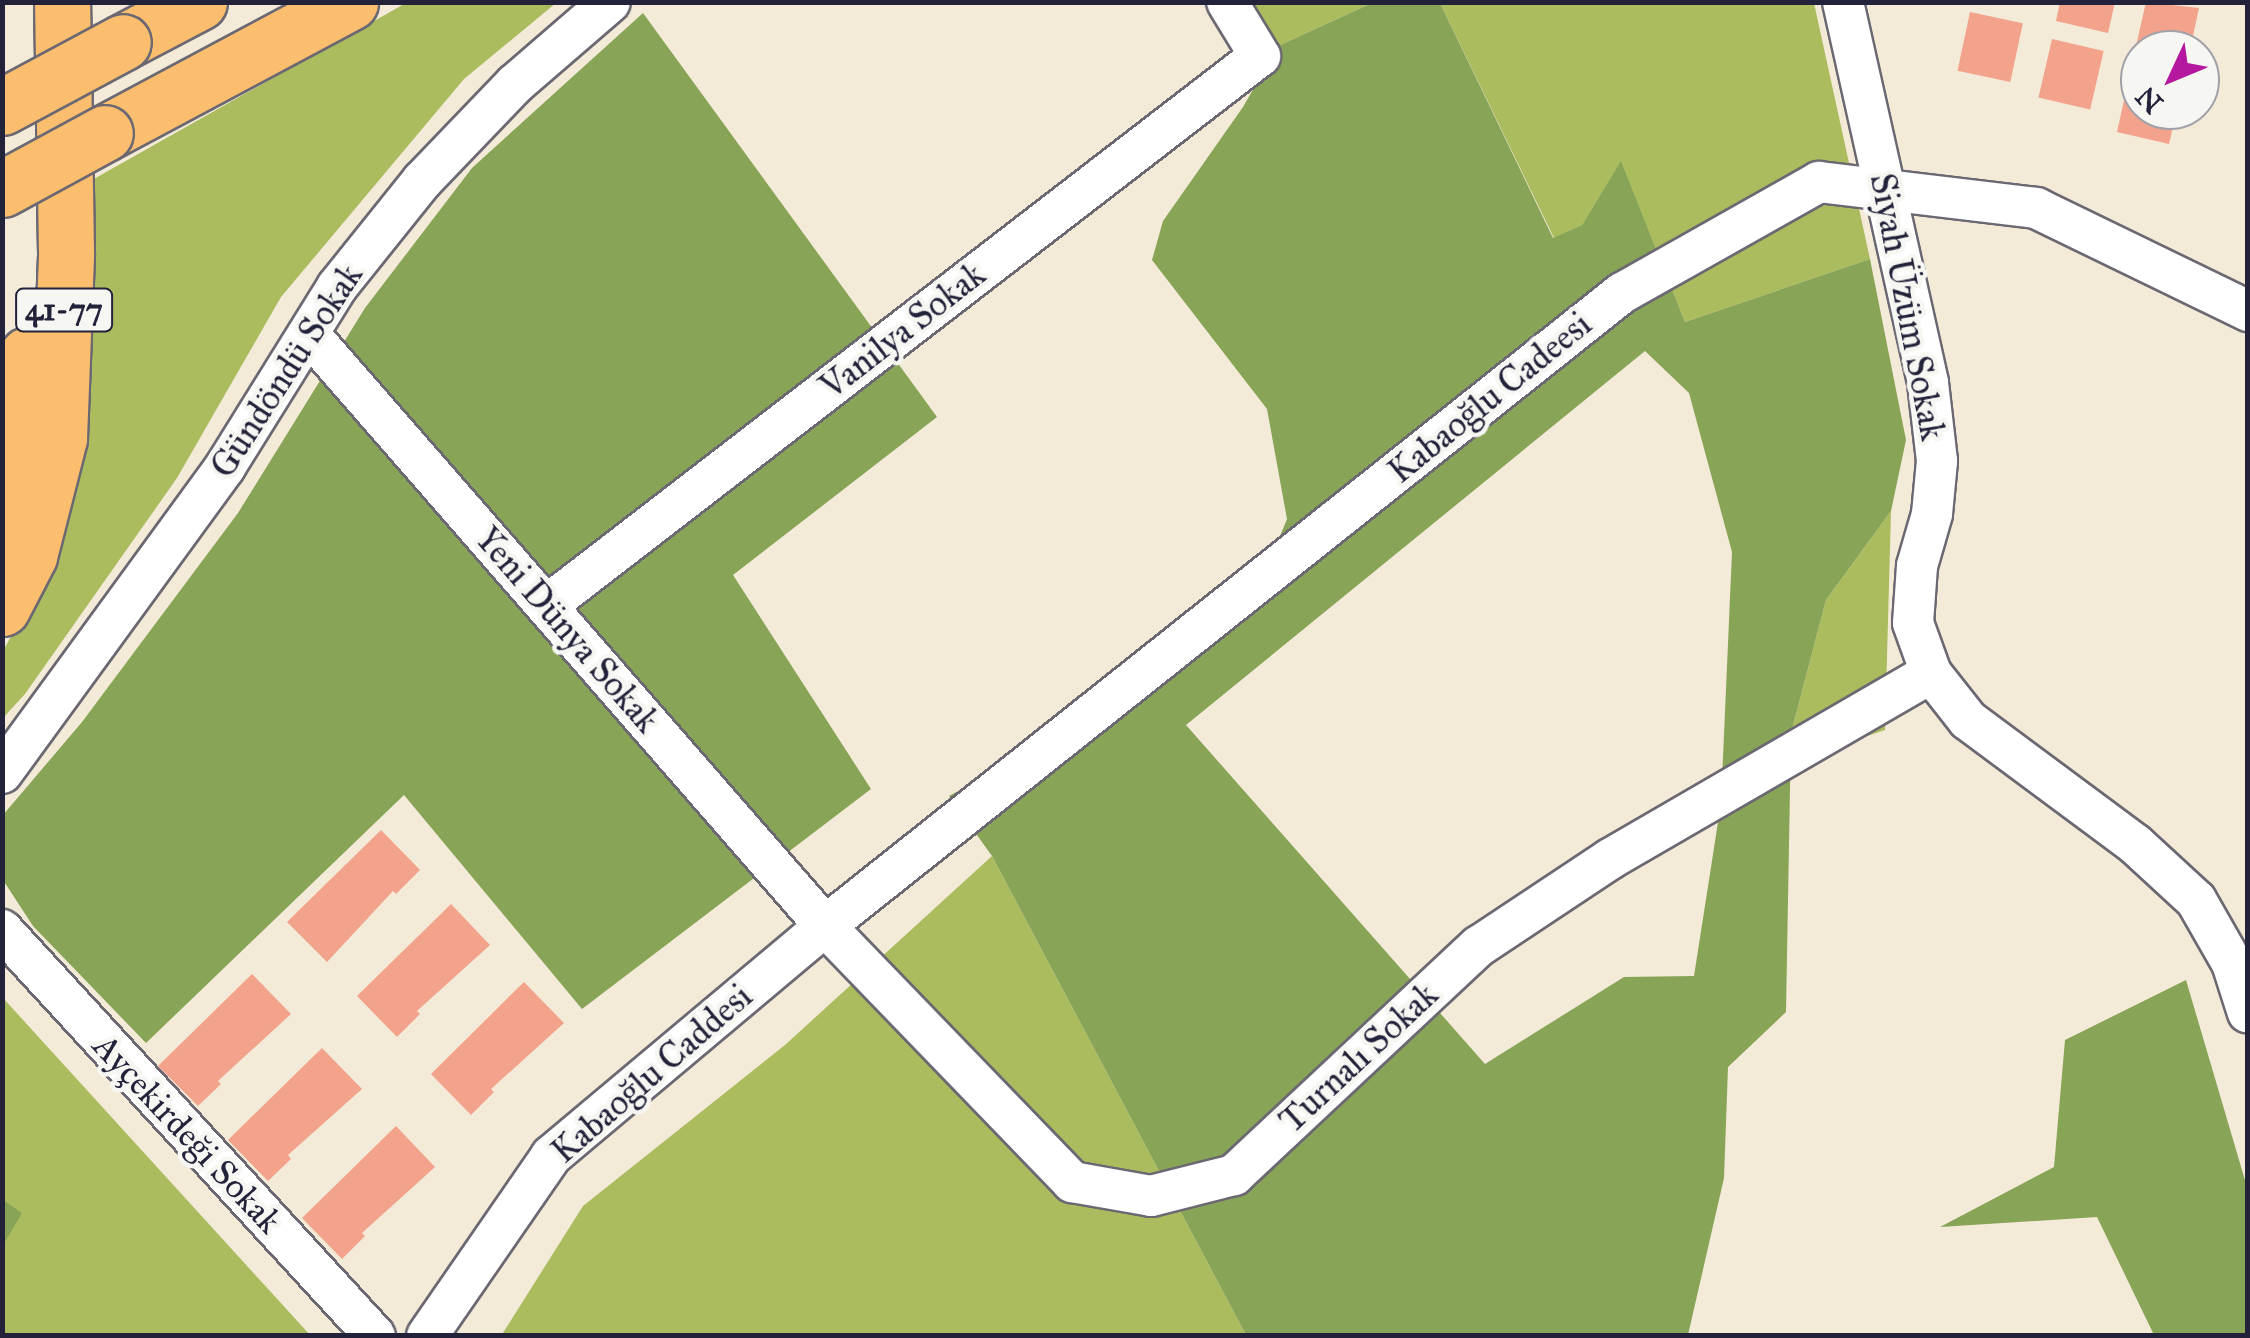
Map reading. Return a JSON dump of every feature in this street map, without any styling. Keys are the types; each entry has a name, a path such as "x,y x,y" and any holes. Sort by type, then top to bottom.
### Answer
{"main road":[{"path":"2,515 14,468 27,364 25,2"},
{"name":"41-77","path":"2,608 29,556 58,438 66,252 62,2"},
{"path":"2,107 199,2"},
{"path":"2,189 350,2"}],"street":[{"name":"Gündöndü Sokak","path":"2,773 225,467 337,287 422,181 515,84 610,2"},
{"name":"Vanilya Sokak","path":"546,606 1260,56 1227,2"},
{"name":"Siyah Üzüm Sokak","path":"1843,2 1928,383 1938,461 1932,514 1916,566 1913,623 1931,673 1968,720 2135,844 2196,900 2232,963 2248,1013"},
{"name":"Kabaoğlu Cadeesi","path":"825,926 1622,292 1819,182 2036,208 2248,311"},
{"name":"Yeni Dünya Sokak","path":"308,334 825,926"},
{"name":"Turnalı Sokak","path":"825,926 1072,1182 1151,1196 1234,1175 1479,946 1610,858 1931,673"},
{"name":"Kabaoğlu Caddesi","path":"427,1336 551,1156 825,926"},
{"name":"Ayçekirdeği Sokak","path":"2,930 375,1336"}],"green space":[{"path":"406,3 556,3 464,79 281,297 177,478 25,694 3,718 3,651 49,567 82,450 93,332 92,180"},
{"path":"1252,3 1372,3 1278,46"},
{"path":"1372,3 1440,3 1553,238 1582,225 1621,161 1685,322 1870,259 1906,440 1891,511 1826,600 1791,733 1786,1012 1728,1067 1724,1178 1688,1335 1246,1335 992,856 949,796 1156,684 1258,591 1287,519 1267,409 1152,260 1163,221 1243,107 1278,46","holes":["1645,351 1689,393 1732,552 1721,803 1694,976 1624,977 1485,1064 1186,725"]},
{"path":"1440,3 1814,3 1870,259 1685,322 1621,162 1582,225 1554,238"},
{"path":"643,13 937,417 733,575 871,789 582,1009 404,795 146,1043 33,926 3,880 3,815 82,722 238,513 365,308 472,168"},
{"path":"1891,511 1885,730 1790,762 1791,733 1826,600"},
{"path":"992,856 1246,1335 501,1336 583,1206 785,1045"},
{"path":"2186,980 2247,1187 2247,1335 2154,1335 2097,1217 1940,1227 2054,1167 2065,1040"},
{"path":"3,998 310,1335 3,1335"},
{"path":"3,1200 22,1213 3,1245"}],"building":[{"path":"2060,2 2115,2 2108,33 2056,21"},
{"path":"2146,2 2199,8 2194,30 2140,30"},
{"path":"1970,12 2023,23 2010,82 1958,71"},
{"path":"2052,39 2104,51 2090,109 2039,97"},
{"path":"2120,118 2120,130 2172,130 2169,144 2117,132"},
{"path":"381,830 420,870 396,894 393,891 327,962 287,922"},
{"path":"451,904 490,945 417,1011 420,1014 397,1037 357,996"},
{"path":"252,974 291,1014 218,1081 221,1084 198,1106 158,1066"},
{"path":"524,982 564,1023 491,1089 494,1092 471,1115 431,1074"},
{"path":"322,1048 362,1089 288,1155 291,1159 268,1181 228,1140"},
{"path":"396,1126 435,1167 362,1233 365,1236 342,1259 302,1218"}]}
